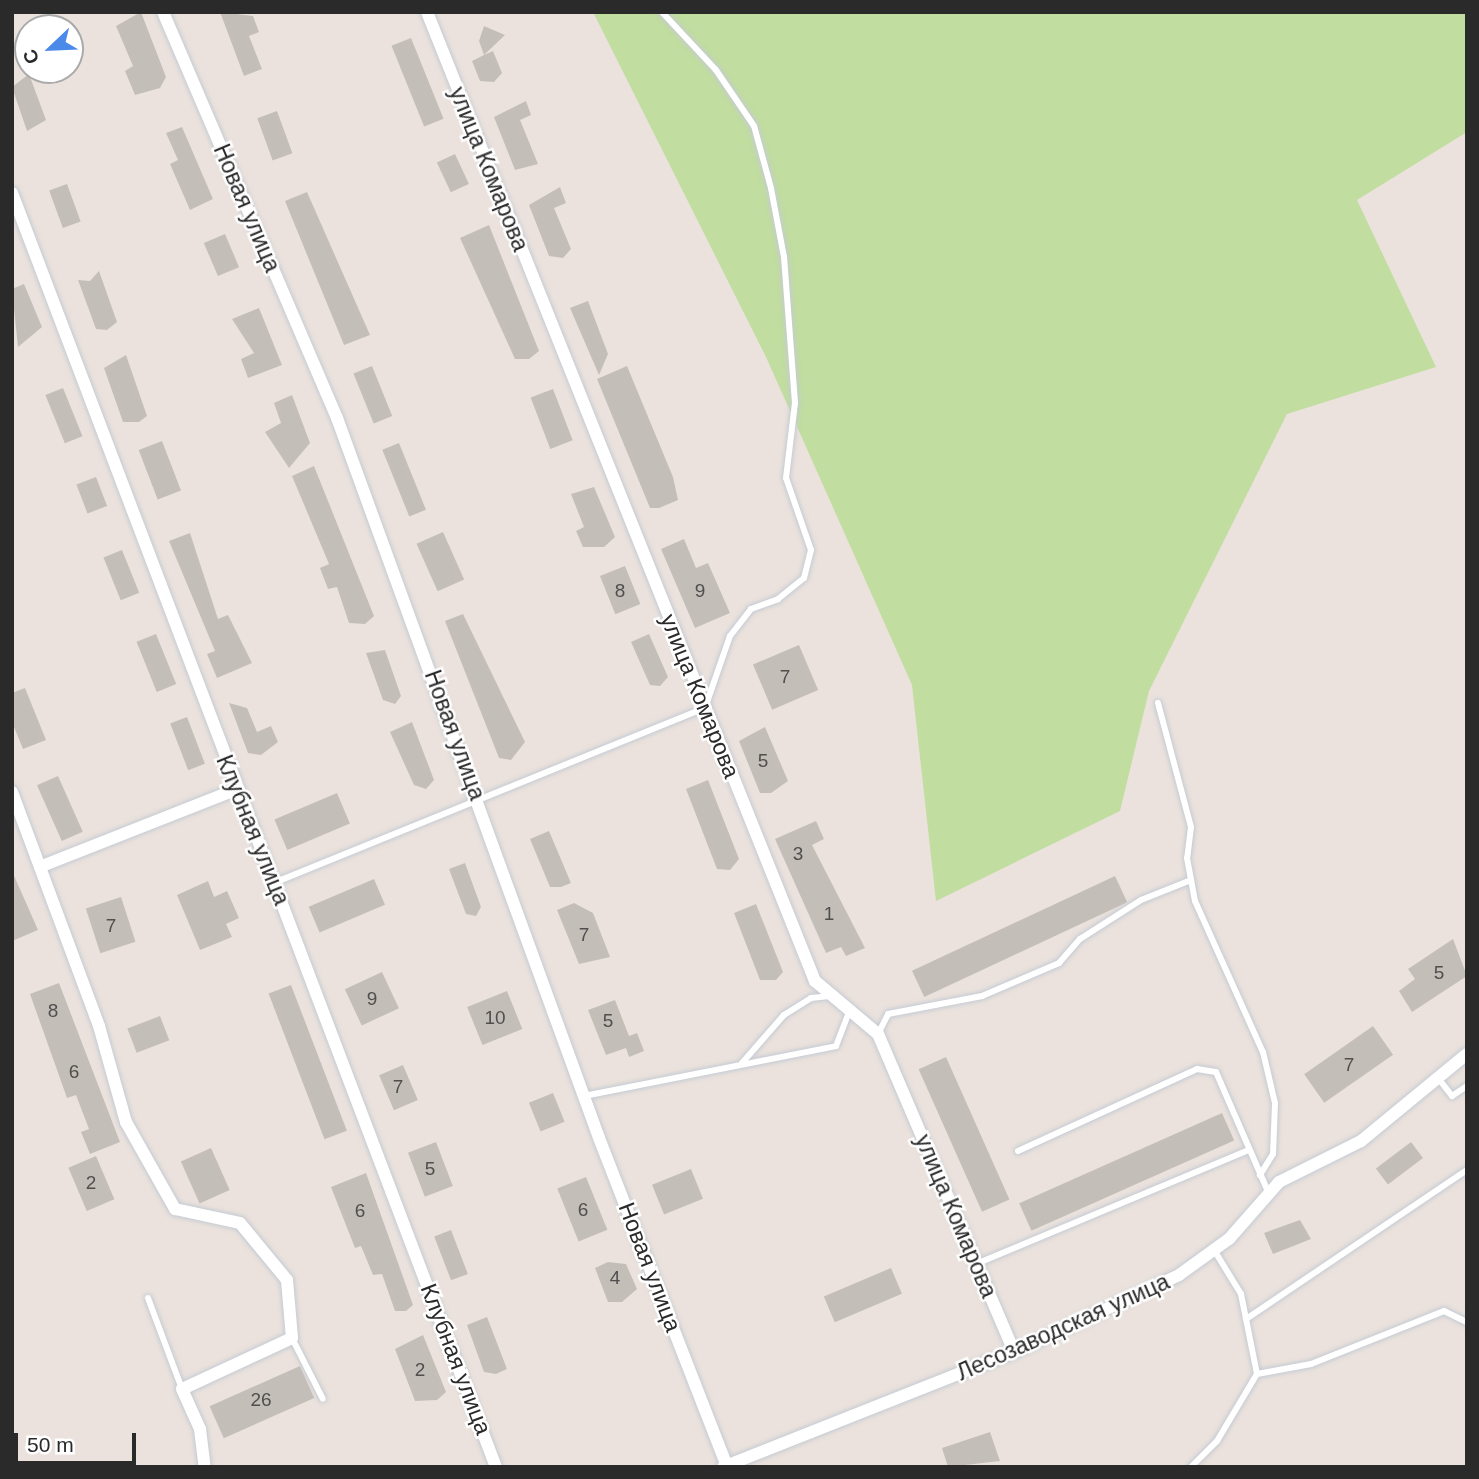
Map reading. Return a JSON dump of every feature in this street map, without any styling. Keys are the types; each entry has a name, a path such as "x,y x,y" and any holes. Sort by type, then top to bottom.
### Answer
{"street":[{"name":"Новая улица","path":"163,12 337,418 480,802 584,1096 725,1466"},
{"name":"улица Комарова","path":"426,12 815,981 848,1014 878,1034 1014,1352"},
{"name":"Клубная улица","path":"12,192 235,790 276,882 496,1467"},
{"path":"42,866 235,790"},
{"path":"12,792 76,962 126,1122 175,1209 240,1223 287,1280 292,1338 182,1389 200,1429 205,1467"},
{"name":"Лесозаводская улица","path":"725,1466 1014,1352 1168,1281 1214,1250 1279,1182 1361,1141 1467,1054"}],"lane":[{"path":"276,882 480,802 705,708 730,636 751,609 804,578 811,550 786,478 794,403 784,257 754,126 716,70 662,12"},
{"path":"1158,703 1191,827 1191,880 1263,1052 1272,1090 1273,1154 1260,1175"},
{"path":"878,1034 888,1014 961,995 982,996 1059,963 1080,939 1141,900 1191,880"},
{"path":"742,1064 784,1015 811,998 829,996"},
{"path":"584,1096 836,1046 848,1014"},
{"path":"1018,1150 1197,1069 1216,1072 1269,1194"},
{"path":"1437,1076 1452,1096 1467,1086"},
{"path":"976,1264 1248,1150"},
{"path":"1246,1319 1467,1170"},
{"path":"1191,1467 1217,1441 1257,1374 1241,1294 1214,1250"},
{"path":"148,1298 182,1389"},
{"path":"1257,1374 1311,1364 1444,1311 1463,1320 1467,1311"},
{"path":"292,1338 323,1399"}],"green space":[{"path":"593,12 1467,12 1467,132 1357,200 1436,367 1287,414 1149,691 1120,811 936,901 912,685 766,357"}],"building":[{"path":"141,12 166,77 160,88 135,95 125,71 133,66 116,26"},
{"path":"220,12 253,16 259,32 249,36 262,69 244,76"},
{"path":"484,26 505,35 484,55 479,41"},
{"path":"411,38 444,119 424,127 392,46"},
{"path":"493,51 502,73 494,82 480,81 472,61"},
{"path":"16,84 33,84 46,120 27,131 12,87"},
{"path":"526,101 531,115 520,120 538,164 515,170 494,117"},
{"path":"277,111 292,153 273,160 257,118"},
{"path":"182,127 213,199 190,210 170,164 178,160 166,133"},
{"path":"455,154 469,184 451,192 437,162"},
{"path":"67,184 81,222 63,228 49,190"},
{"path":"560,187 566,203 554,208 571,249 563,258 549,256 529,205"},
{"path":"307,192 370,335 344,345 285,201"},
{"path":"489,225 539,351 529,359 515,359 460,238"},
{"path":"225,234 239,267 218,276 204,243"},
{"path":"99,271 117,322 107,330 96,329 78,280 90,281"},
{"path":"24,284 42,327 18,347 12,289"},
{"path":"588,301 608,354 599,375 570,308"},
{"path":"259,308 282,365 248,378 241,359 254,353 232,319"},
{"path":"126,355 147,416 139,422 123,422 104,368"},
{"path":"372,366 392,416 374,424 353,373"},
{"path":"627,366 673,477 678,500 659,508 650,508 597,379"},
{"path":"63,388 82,436 65,443 45,395"},
{"path":"553,389 573,440 550,449 531,398"},
{"path":"292,395 310,443 289,468 265,432 281,423 274,403"},
{"path":"162,441 181,490 158,499 139,450"},
{"path":"399,443 426,510 409,517 382,450"},
{"path":"314,466 374,616 365,624 349,623 337,587 328,589 320,568 329,564 292,476"},
{"path":"96,477 107,506 88,513 76,485"},
{"path":"594,487 615,537 604,547 583,547 576,531 584,527 571,494"},
{"path":"443,532 464,580 438,591 417,544"},
{"path":"190,533 218,619 228,615 252,663 217,678 207,654 215,651 169,541"},
{"path":"684,539 696,568 708,563 730,613 695,628 661,549"},
{"path":"122,550 139,593 121,600 103,557"},
{"path":"625,566 640,604 615,614 600,576"},
{"path":"463,614 525,742 511,760 499,758 445,621"},
{"path":"156,634 176,684 157,692 137,642"},
{"path":"649,634 668,677 660,686 650,685 631,642"},
{"path":"799,645 818,690 772,710 753,665"},
{"path":"385,650 401,696 395,704 383,700 366,653"},
{"path":"25,688 46,740 23,749 12,722 12,693"},
{"path":"229,703 247,708 257,732 271,726 278,742 261,755 248,753"},
{"path":"187,717 205,764 188,770 170,723"},
{"path":"412,722 434,780 426,789 414,785 390,732"},
{"path":"765,727 788,781 771,793 760,793 739,741"},
{"path":"58,776 83,832 62,841 37,785"},
{"path":"708,780 739,859 730,870 717,869 686,789"},
{"path":"337,793 350,823 287,850 274,820"},
{"path":"816,821 824,839 812,845 865,948 846,956 841,947 826,953 775,839"},
{"path":"549,831 571,883 561,887 550,887 530,839"},
{"path":"465,863 481,907 476,916 466,914 449,869"},
{"path":"12,871 38,930 12,941"},
{"path":"1115,876 1127,902 924,997 912,971"},
{"path":"374,879 385,905 320,933 309,907"},
{"path":"208,881 214,897 227,891 239,918 226,924 232,937 200,950 177,895"},
{"path":"121,897 136,942 100,953 86,908"},
{"path":"574,903 593,913 610,957 579,964 557,910"},
{"path":"756,904 783,972 776,980 760,980 734,913"},
{"path":"1453,939 1467,976 1412,1012 1399,991 1415,979 1408,969"},
{"path":"382,972 399,1008 362,1026 345,989"},
{"path":"59,983 120,1142 90,1154 81,1132 89,1129 76,1095 67,1098 30,994"},
{"path":"291,985 347,1131 324,1139 269,994"},
{"path":"507,991 522,1029 482,1045 467,1007"},
{"path":"615,1000 629,1036 637,1033 644,1051 629,1057 626,1048 606,1055 588,1010"},
{"path":"160,1016 169,1040 137,1053 127,1029"},
{"path":"1373,1026 1393,1055 1324,1103 1304,1074"},
{"path":"946,1057 1009,1200 982,1212 919,1069"},
{"path":"403,1065 418,1100 394,1110 379,1075"},
{"path":"553,1093 565,1122 541,1131 529,1103"},
{"path":"1222,1113 1234,1140 1031,1231 1019,1203"},
{"path":"436,1142 453,1186 425,1197 408,1153"},
{"path":"1411,1142 1423,1158 1388,1184 1376,1168"},
{"path":"211,1148 230,1190 200,1203 181,1161"},
{"path":"96,1156 114,1199 87,1211 68,1168"},
{"path":"691,1169 703,1199 664,1214 652,1185"},
{"path":"366,1173 413,1305 406,1311 395,1311 382,1274 373,1275 361,1246 355,1248 331,1187"},
{"path":"586,1177 607,1230 579,1241 557,1189"},
{"path":"1300,1220 1311,1239 1273,1254 1264,1233"},
{"path":"451,1230 468,1274 451,1280 434,1236"},
{"path":"608,1262 626,1264 637,1289 622,1302 608,1302 595,1268"},
{"path":"891,1268 902,1294 835,1322 824,1297"},
{"path":"487,1317 507,1369 496,1374 484,1372 467,1325"},
{"path":"423,1335 446,1392 437,1400 415,1401 395,1349"},
{"path":"300,1366 314,1398 224,1438 210,1406"},
{"path":"990,1432 1000,1461 948,1467 942,1448"}]}
